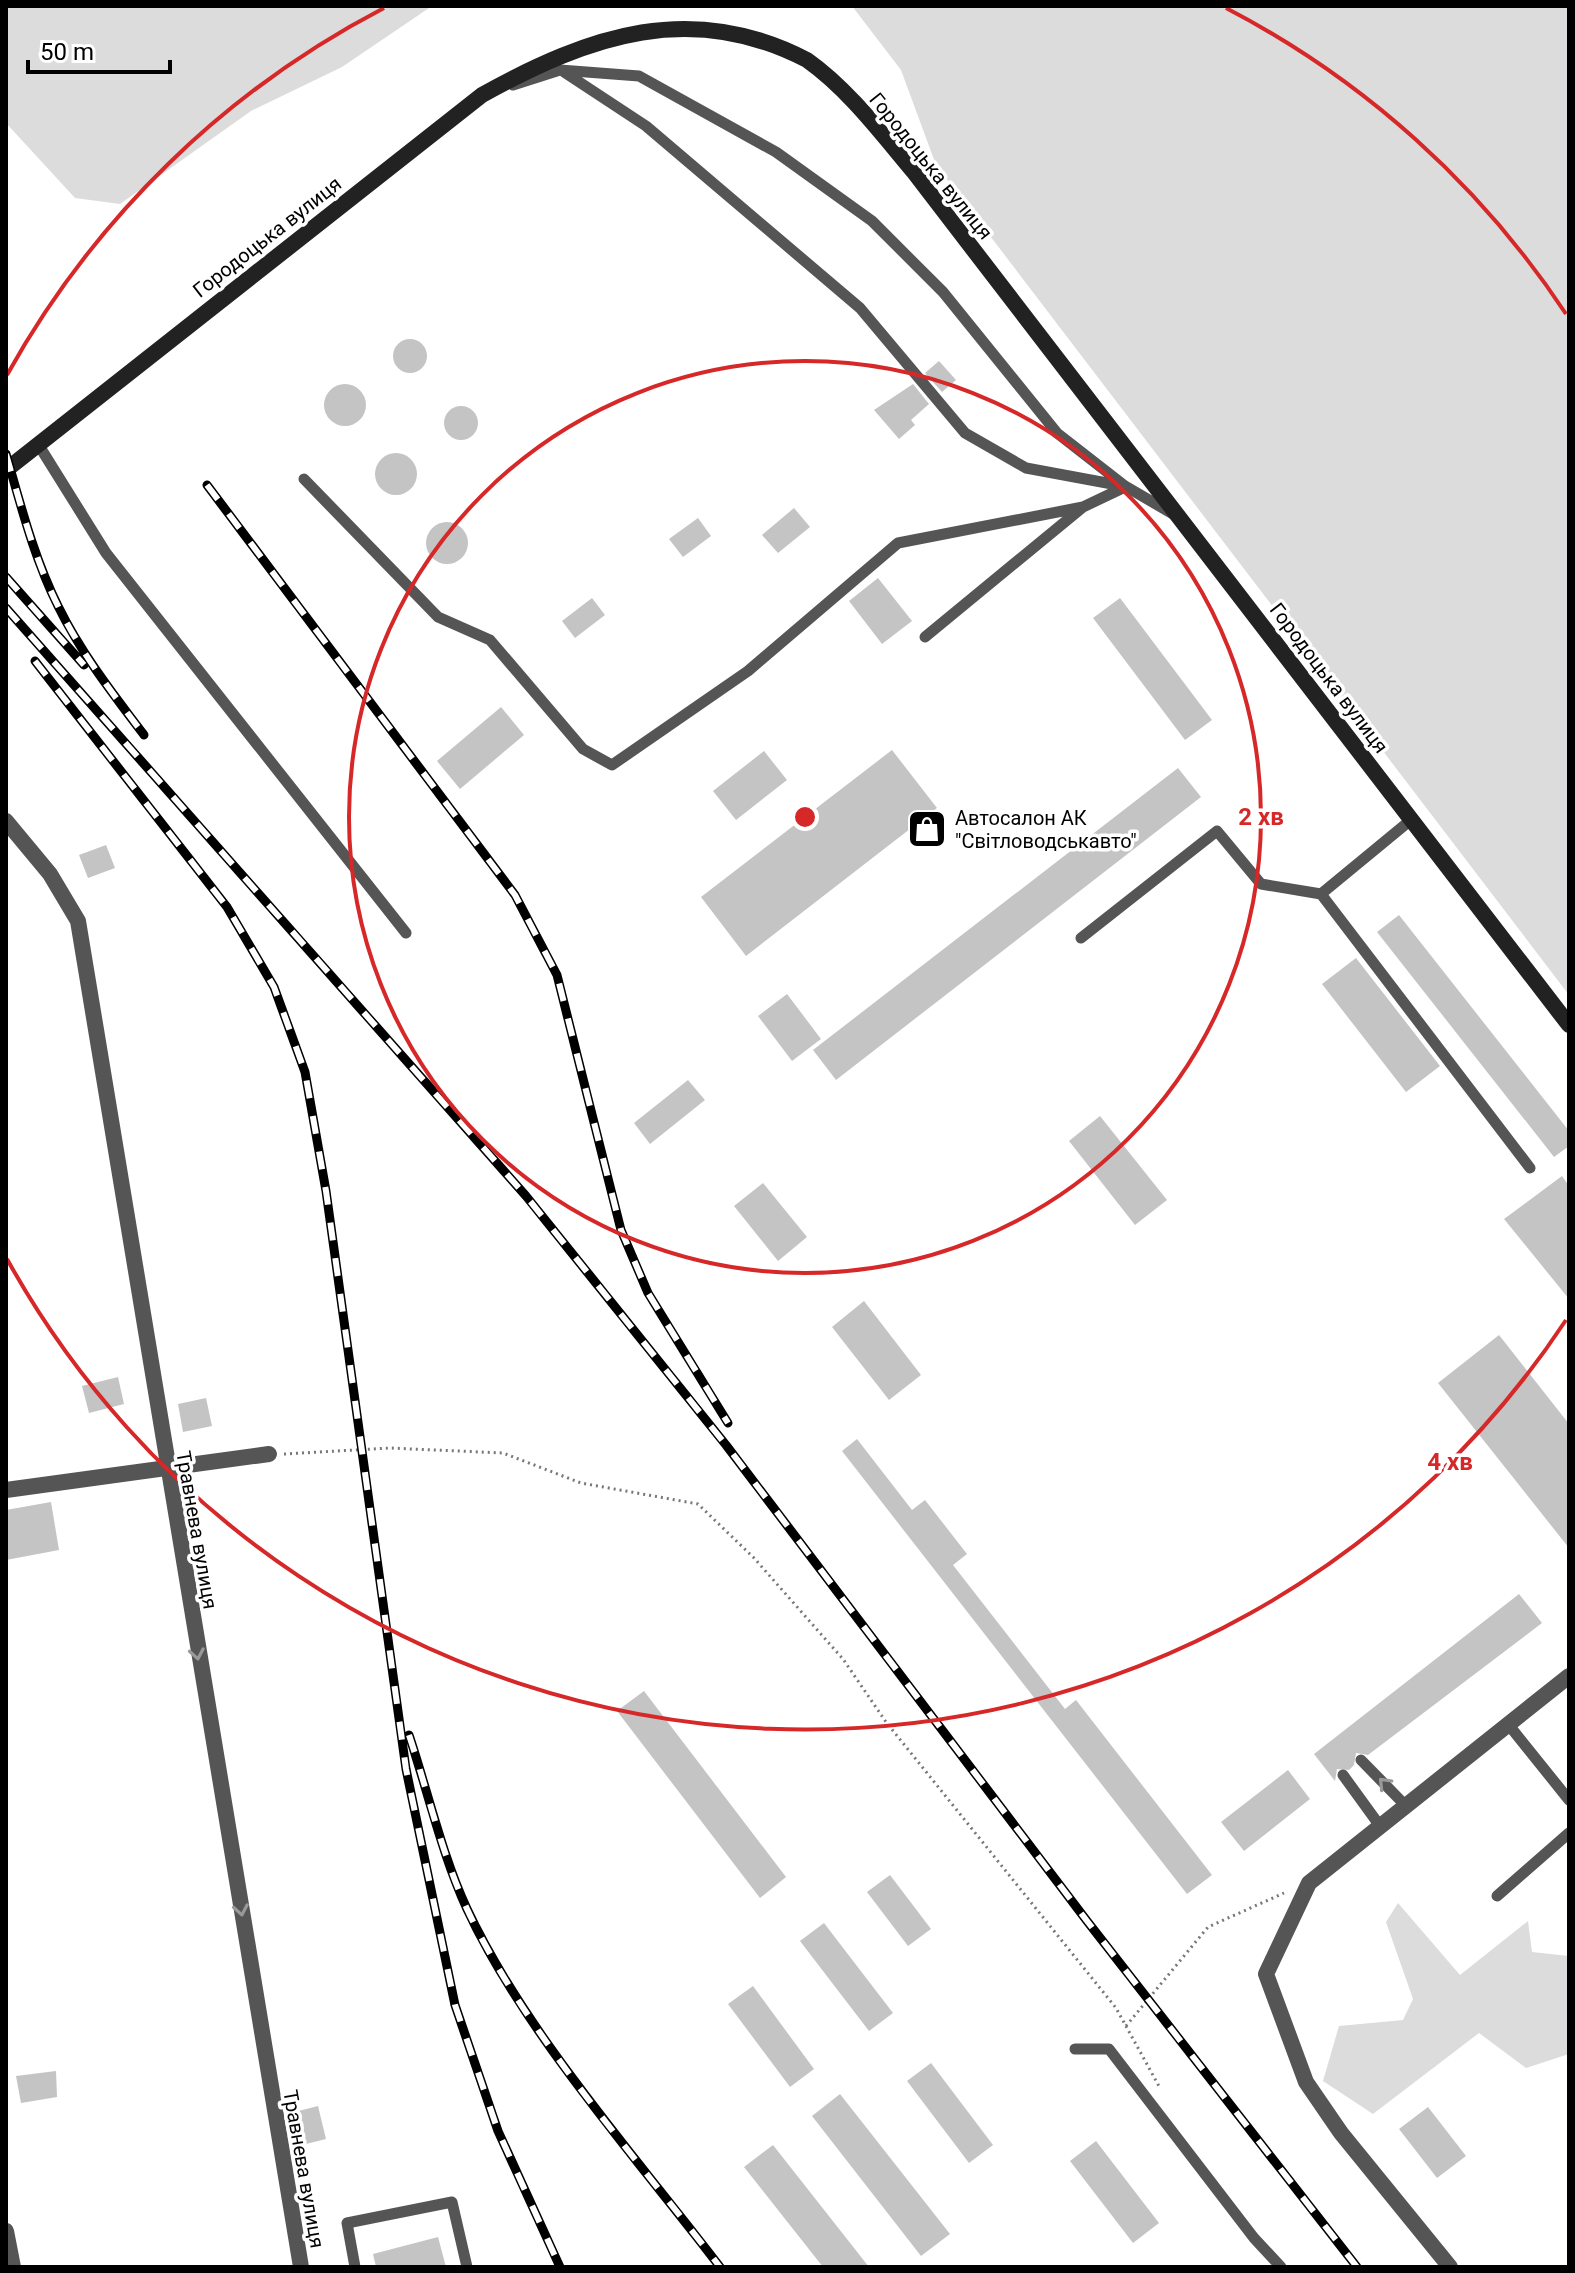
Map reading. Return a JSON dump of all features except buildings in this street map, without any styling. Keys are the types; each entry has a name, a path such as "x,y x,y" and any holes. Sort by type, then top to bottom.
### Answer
{"main road":[{"name":"Городоцька вулиця","path":"6,470 482,95 552,55 666,18 718,21 758,33 808,60 862,111 913,171 1569,1025"}],"street":[{"name":"Травнева вулиця","path":"6,821 50,874 78,921 301,2267"},
{"path":"6,1490 269,1454"},
{"path":"1450,2267 1341,2133 1306,2082 1266,1974 1309,1883 1569,1676"},
{"path":"6,2231 13,2267"}],"lane":[{"path":"482,95 560,70 639,76 776,152 872,221 943,292 1057,433 1125,486 1183,519"},
{"path":"560,70 646,126 860,308 965,433 1026,468 1125,486"},
{"path":"38,444 106,553 406,933"},
{"path":"304,479 438,617 490,640 583,749 612,765 748,671 898,543 1083,507"},
{"path":"925,637 1083,507 1125,486"},
{"path":"1321,894 1412,819"},
{"path":"1081,938 1217,831 1261,884 1321,894 1530,1168"},
{"path":"1508,1724 1569,1800"},
{"path":"1361,1760 1406,1806"},
{"path":"1343,1775 1380,1826"},
{"path":"1497,1896 1569,1833"},
{"path":"1075,2049 1109,2049 1254,2238 1281,2267"},
{"path":"355,2267 347,2223 452,2202 467,2267"}],"path":[{"path":"269,1454 390,1448 503,1453 581,1483 698,1504 754,1558 843,1659 886,1722 1116,2008 1164,2096"},
{"path":"1126,2026 1208,1927 1309,1883"}],"shaded area":[{"path":"6,6 432,6 342,67 251,111 120,204 75,198 6,123"},
{"path":"852,6 1569,6 1569,995 936,165 901,70"},
{"path":"1398,1903 1460,1975 1528,1921 1532,1952 1569,1956 1569,2054 1526,2068 1479,2033 1373,2114 1323,2081 1339,2026 1403,2020 1413,1999 1386,1922"}],"railway":[{"path":"6,454 49,588 87,657 144,735"},
{"path":"207,485 515,895 557,975 621,1230 648,1293 728,1423"},
{"path":"6,577 84,665"},
{"path":"6,608 526,1196 726,1445 1087,1921 1357,2267"},
{"path":"35,661 227,907 274,987 305,1072 326,1191 406,1769 455,2005 498,2131 560,2267"},
{"path":"409,1735 450,1867 491,1955 550,2048 720,2267"}],"place":[{"name":"Автосалон АК \"Світловодськавто\"","path":"927,829"}]}
